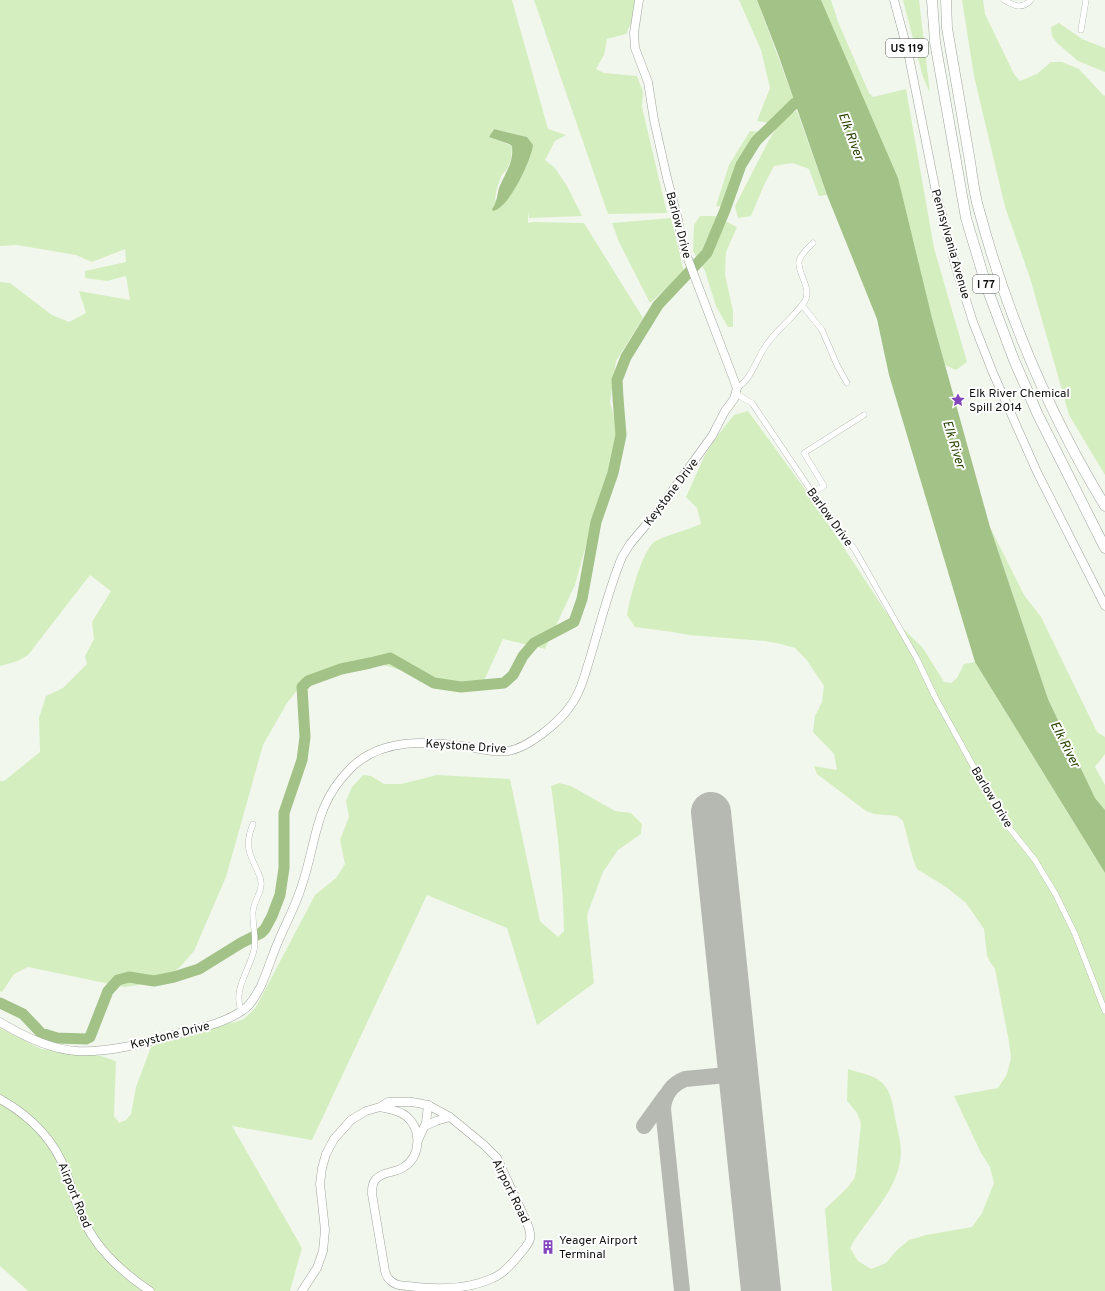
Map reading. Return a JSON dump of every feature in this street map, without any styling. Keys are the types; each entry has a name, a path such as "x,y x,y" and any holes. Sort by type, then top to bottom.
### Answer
{"highway":[{"name":"I 77","path":"932,0 935,42 966,218 987,288 1014,360 1038,415 1105,548"},
{"name":"I 77","path":"946,0 947,28 978,208 1006,297 1037,377 1068,440 1105,506"}],"street":[{"name":"Barlow Drive","path":"640,0 635,25 635,48 648,82 654,120 667,178 687,258 737,391 752,403 812,493 854,550 917,659 942,709 1003,820 1035,860 1056,895 1075,934 1105,1011"},
{"name":"Pennsylvania Avenue","path":"894,0 908,52 936,192 956,268 974,322 993,373 1037,472 1105,606"},
{"path":"1004,0 1012,5 1020,7 1027,4 1030,0"},
{"path":"1081,30 1086,0"},
{"path":"813,243 800,260 799,264 807,293 807,297 802,305 822,330 837,365 847,383"},
{"name":"Keystone Drive","path":"0,1022 33,1040 56,1047 75,1050 100,1051 156,1040 209,1026 241,1011 250,1003 261,986 302,887 308,868 317,825 324,804 347,771 373,752 407,743 438,743 498,751 511,750 533,739 562,717 572,705 581,684 619,565 626,550 657,512 705,446 737,391 746,381 771,337 802,305"},
{"path":"812,493 824,486 804,453 864,415"},
{"path":"241,1011 238,999 240,988 253,954 255,943 253,931 253,911 261,886 261,882 248,848 248,838 253,824"},
{"name":"Airport Road","path":"0,1099 29,1118 46,1136 63,1164 84,1221 94,1239 116,1265 150,1291"},
{"name":"Airport Road","path":"302,1291 317,1268 323,1251 325,1230 320,1184 326,1154 334,1140 351,1120 366,1111 380,1107 388,1102 412,1102 428,1105 450,1117 484,1145 497,1158 531,1231 531,1237 526,1246 496,1277 464,1286 448,1289 399,1285 392,1282 388,1278 385,1271 372,1194 372,1184 378,1176 398,1171 408,1164 416,1151 418,1140 428,1118 428,1105"},
{"path":"380,1107 397,1111 406,1116 415,1129 418,1140"},
{"path":"425,1126 432,1122 450,1117"}],"shaded area":[{"path":"0,0 512,0 548,129 566,135 555,141 545,160 555,168 567,186 582,216 529,218 528,212 528,223 584,223 643,318 616,361 610,402 618,431 614,463 591,527 575,585 545,649 503,639 483,683 445,687 417,675 370,661 342,667 303,683 287,703 263,745 226,877 194,951 180,967 160,982 124,987 28,967 14,974 2,992 0,991 0,781 4,781 40,752 39,718 46,696 63,688 87,664 85,656 94,639 92,622 111,591 90,575 28,655 18,661 0,666 0,282 10,283 52,315 69,322 86,313 79,291 130,300 126,276 107,281 85,278 85,271 126,262 125,249 92,262 76,255 17,245 0,246","holes":["493,129 527,137 532,149 522,175 503,205 495,200 496,192 501,176 507,169 511,159 512,146 490,137"]},
{"path":"534,0 636,0 631,23 626,34 607,39 604,55 596,69 604,73 637,76 643,92 642,107 667,213 608,214"},
{"path":"739,0 757,0 794,100 770,123 757,121 770,88 761,50"},
{"path":"821,0 831,0 838,22 869,93 873,97 906,89 934,248 967,362 956,370 945,365 932,318"},
{"path":"903,0 919,0 930,93 923,77"},
{"path":"962,0 983,0 985,14 1014,74 1020,81 1037,74 1051,62 1062,62 1079,69 1104,96 1105,95 1105,475 1069,415 1030,278 1005,207 974,76"},
{"path":"1059,23 1082,39 1105,48 1105,72 1078,61 1057,43 1052,36 1051,27"},
{"path":"797,111 827,195 819,196 809,169 793,163 774,166 751,216 738,218 735,206 769,140 784,116"},
{"path":"750,131 763,132 743,156 733,178 725,207 716,206 729,165"},
{"path":"700,216 715,216 737,227 726,252 725,275 733,311 733,327 728,327 716,306 705,271 693,251 694,225"},
{"path":"671,218 684,272 650,303 619,242 612,223"},
{"path":"748,411 812,499 886,612 923,648 944,682 951,683 957,678 964,664 975,662 1105,873 1105,1291 832,1291 825,1209 847,1188 854,1179 861,1123 857,1113 847,1101 848,1069 874,1077 886,1087 893,1104 901,1152 895,1179 889,1191 850,1248 858,1261 871,1269 886,1263 897,1250 909,1240 926,1235 972,1227 982,1213 994,1183 990,1167 981,1153 954,1096 998,1088 1007,1074 1011,1058 995,969 987,955 984,929 966,903 946,887 917,869 903,821 897,816 874,814 866,811 817,774 814,766 837,770 834,754 813,732 815,716 822,702 824,686 806,659 795,648 765,641 689,635 635,627 627,615 637,576 649,548 657,540 701,524 697,508 686,497 705,455 718,435 734,415"},
{"path":"990,527 1024,595 1041,617 1097,732 1105,737 1105,754 1095,767 1105,785 1105,810 1095,798 1048,699"},
{"path":"363,775 371,776 384,784 401,784 437,775 510,779 540,921 558,937 564,931 563,894 551,786 559,783 571,786 615,811 631,813 642,824 641,834 618,850 603,872 587,915 594,983 537,1025 507,928 427,895 312,1140 232,1126 302,1248 290,1291 28,1291 0,1266 0,1028 41,1049 101,1056 116,1061 114,1116 119,1123 126,1120 131,1114 136,1087 151,1047 200,1028 236,1022 244,1019 256,1007 315,895 336,878 345,864 340,840 349,817 346,801 352,787"}],"water":[{"name":"Elk River","path":"757,0 821,0 898,178 932,318 990,527 1048,699 1095,798 1105,810 1105,873 975,662 889,375 877,319 827,195 778,54"},
{"path":"494,129 527,137 533,145 524,172 512,193 506,202 493,211 492,209 496,202 499,188 512,158 512,146 489,137"}],"waterway":[{"path":"0,1003 23,1014 41,1033 57,1038 86,1039 90,1037 108,991 118,980 129,977 154,981 174,977 199,969 241,943 261,933 265,929 280,895 284,868 284,813 302,760 305,737 302,687 308,681 341,669 390,658 434,683 461,687 504,683 513,675 523,656 534,643 574,622 582,599 596,522 613,473 621,435 617,380 626,357 658,305 707,253 725,210 741,165 756,141 795,103"}],"taxiway":[{"path":"682,1291 663,1109 665,1099 673,1087 685,1079 738,1074"},
{"path":"644,1126 665,1097"}],"runway":[{"path":"711,812 761,1291"}],"place":[{"name":"Elk River Chemical Spill 2014","path":"958,400"},
{"name":"Yeager Airport Terminal","path":"548,1247"}]}
